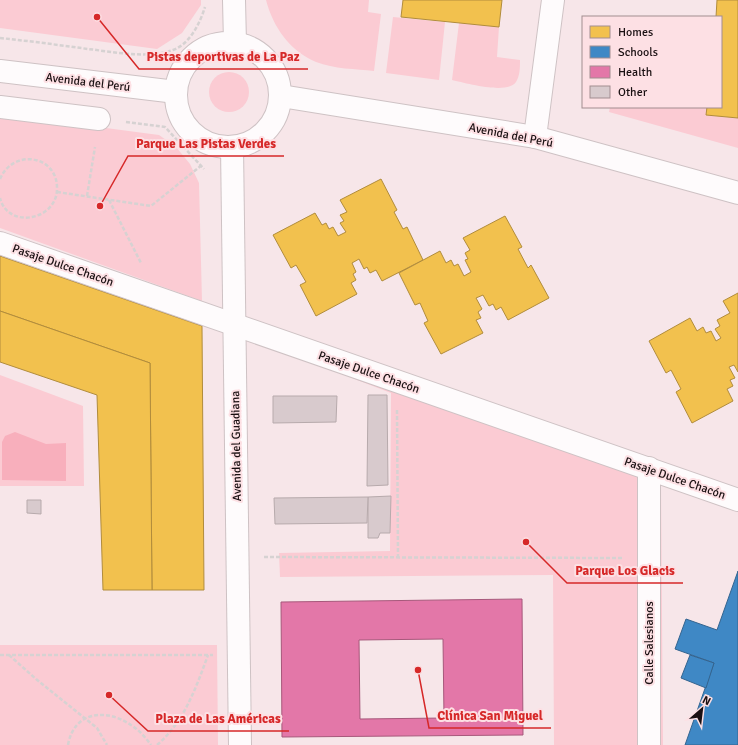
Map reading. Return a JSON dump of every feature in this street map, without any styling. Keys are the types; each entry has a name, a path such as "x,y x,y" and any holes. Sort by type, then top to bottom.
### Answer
{"street":[{"path":"234,0 235,43"},
{"path":"535,137 553,0"},
{"path":"220,43 235,43 250,47 262,56 272,67 279,81 281,96 278,111 271,125 260,136 247,143 232,147 214,145 199,137 186,125 178,110 176,92 179,78 185,65 195,55 207,47 220,43"},
{"name":"Avenida del Perú","path":"0,71 176,92"},
{"name":"Avenida del Perú","path":"281,96 535,137 738,193"},
{"path":"0,107 99,119"},
{"name":"Avenida del Guadiana","path":"232,147 240,745"},
{"name":"Pasaje Dulce Chacón","path":"0,243 738,500"},
{"name":"Calle Salesianos","path":"649,468 649,745"}],"path":[{"path":"0,38 141,55 174,50 194,32 201,21 208,0"},
{"path":"99,119 165,127 209,174"},
{"path":"0,179 9,166 17,161 26,159 36,160 51,170 56,178 57,192 52,206 45,213 35,217 15,215 7,209 0,198"},
{"path":"57,192 151,206 201,165 232,170"},
{"path":"109,200 142,261 136,291"},
{"path":"396,381 398,557"},
{"path":"237,557 649,558"},
{"path":"0,655 214,655"},
{"path":"9,655 36,679 97,728 107,745"},
{"path":"157,745 167,737 188,706 208,655"},
{"path":"68,745 72,731 76,725 86,718 97,715 116,718 131,725 152,745"}],"shaded area":[{"path":"0,0 201,0 201,5 182,33 157,49 0,28"},
{"path":"266,0 369,0 368,12 381,14 374,71 330,66 316,62 307,57 291,45 278,29"},
{"path":"393,17 445,22 439,80 386,73"},
{"path":"459,23 499,27 497,57 520,60 519,74 516,82 511,86 504,88 495,88 452,80"},
{"path":"229,72 237,74 243,78 247,84 249,92 247,100 243,106 237,110 229,112 221,110 215,106 211,100 209,92 211,84 215,78 221,74"},
{"path":"610,108 707,108 707,115 738,118 738,148 609,112"},
{"path":"0,114 159,135 176,147 190,164 199,183 202,301 0,228"},
{"path":"267,325 738,488 738,512 661,485 663,745 554,745 553,575 280,577 279,553 390,551 391,393 269,346"},
{"path":"0,375 83,406 84,486 0,486"},
{"path":"15,432 46,444 66,443 66,481 2,480 2,442 5,436"},
{"path":"0,645 217,645 218,745 0,745"}],"building: Homes":[{"path":"403,0 502,0 499,27 401,17"},
{"path":"717,0 738,0 738,118 706,115 707,108 722,108 722,16 716,16"},
{"path":"381,179 397,210 394,212 403,229 407,227 423,260 382,281 376,270 370,273 367,267 364,269 359,259 352,263 356,272 353,274 356,280 351,283 357,294 316,316 300,285 306,282 296,265 291,268 273,235 315,213 322,225 326,223 329,229 333,227 338,236 346,232 340,223 344,221 340,215 347,212 340,200"},
{"path":"505,216 522,247 518,249 528,268 531,265 549,298 508,320 501,307 496,310 493,304 489,306 483,295 476,298 482,309 478,312 481,318 476,320 483,333 441,354 424,323 428,321 420,303 415,305 399,273 440,251 446,263 451,260 454,266 458,264 464,276 471,272 465,260 468,259 465,253 470,250 463,238"},
{"path":"0,256 202,326 204,590 152,590 150,363 0,311"},
{"path":"738,293 738,372 734,365 729,367 735,378 730,380 733,386 727,389 733,401 692,423 676,392 681,389 671,370 666,373 649,341 690,318 697,331 703,327 706,333 711,331 716,341 721,338 715,329 720,326 717,320 730,313 723,301"},
{"path":"0,311 150,363 152,590 103,590 97,395 0,362"}],"building: Schools":[{"path":"738,571 738,745 685,745 714,663 675,649 686,619 717,630"},
{"path":"690,655 714,663 706,688 681,678"}],"building: Health":[{"path":"522,599 523,735 282,737 281,602","holes":["443,639 444,718 360,719 359,640"]}],"building: Other":[{"path":"368,395 387,395 388,485 367,486"},
{"path":"273,396 337,396 336,422 273,423"},
{"path":"391,496 390,533 380,533 378,538 368,538 368,497"},
{"path":"368,497 367,523 275,524 274,498"},
{"path":"27,500 41,500 41,514 27,513"}],"place":[{"name":"Pistas deportivas de La Paz","path":"97,17"},
{"name":"Parque Las Pistas Verdes","path":"100,206"},
{"name":"Parque Los Glacis","path":"526,542"},
{"name":"Clínica San Miguel","path":"418,670"},
{"name":"Plaza de Las Américas","path":"109,695"}]}
